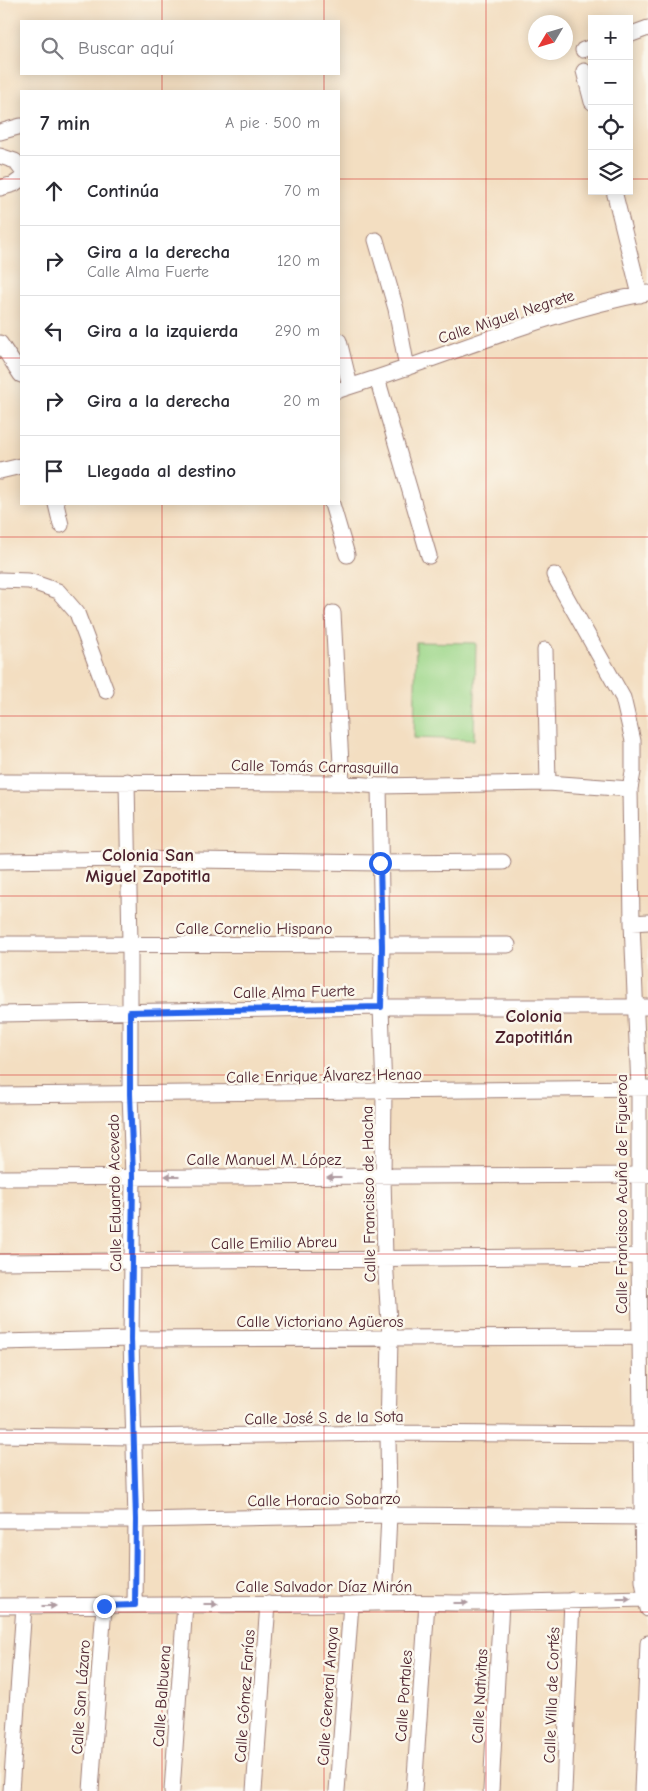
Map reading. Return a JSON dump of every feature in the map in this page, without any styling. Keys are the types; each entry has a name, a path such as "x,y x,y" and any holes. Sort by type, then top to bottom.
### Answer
{"street":[{"path":"633,34 648,28"},
{"path":"584,71 588,86"},
{"path":"0,132 20,126"},
{"path":"0,156 15,161 20,168"},
{"path":"0,188 14,184 20,180"},
{"path":"615,195 646,294"},
{"path":"376,240 396,309 408,368"},
{"name":"Calle Miguel Negrete","path":"344,388 408,368 540,320 646,294"},
{"path":"0,343 20,373"},
{"path":"340,350 344,388"},
{"path":"377,378 430,556"},
{"path":"0,471 20,466"},
{"path":"56,505 61,525"},
{"path":"332,505 347,556"},
{"name":"Calle Francisco Acuña de Figueroa","path":"554,575 623,698 633,741 633,772 630,789 632,922 642,1007 643,1088 643,1175 639,1256 640,1337 645,1435 646,1517 643,1581 648,1602"},
{"path":"0,580 29,581 58,591 77,613 106,691"},
{"path":"333,613 342,783"},
{"path":"545,650 548,783"},
{"name":"Calle Eduardo Acevedo","path":"127,781 130,1094 133,1176 131,1339 136,1520 135,1605"},
{"name":"Calle Tomás Carrasquilla","path":"0,782 342,783 379,786 548,783 630,789"},
{"name":"Calle Francisco de Hacha","path":"379,786 382,946 381,1007 384,1092 383,1177 385,1258 390,1338 389,1515 386,1601"},
{"path":"0,861 129,859 380,863 503,862"},
{"path":"632,922 648,922"},
{"name":"Calle Cornelio Hispano","path":"0,944 508,945"},
{"name":"Calle Alma Fuerte","path":"0,1014 381,1007 642,1007"},
{"name":"Calle Enrique Álvarez Henao","path":"0,1096 643,1088"},
{"name":"Calle Manuel M. López","path":"0,1178 643,1175"},
{"name":"Calle Emilio Abreu","path":"0,1262 639,1256"},
{"name":"Calle Victoriano Agüeros","path":"0,1342 131,1339 640,1337"},
{"name":"Calle José S. de la Sota","path":"0,1435 134,1437 388,1433 645,1435"},
{"name":"Calle Horacio Sobarzo","path":"0,1520 136,1520 389,1515 646,1517"},
{"name":"Calle Salvador Díaz Mirón","path":"0,1606 351,1604 386,1601 427,1603 572,1600 648,1602"},
{"name":"Calle Villa de Cortés","path":"564,1791 572,1600"},
{"name":"Calle Nativitas","path":"491,1791 501,1602"},
{"name":"Calle Portales","path":"414,1791 427,1603"},
{"name":"Calle Balbuena","path":"172,1791 185,1604"},
{"name":"Calle Gómez Farías","path":"254,1791 268,1604"},
{"name":"Calle General Anaya","path":"337,1791 351,1604"},
{"path":"11,1791 24,1606"},
{"name":"Calle San Lázaro","path":"91,1791 104,1606"},
{"path":"642,1791 648,1643"}],"green space":[{"path":"416,642 476,643 474,740 414,738"}],"district":[{"name":"Colonia San Miguel Zapotitla","path":"148,865"},
{"name":"Colonia Zapotitlán","path":"534,1026"}],"route":[{"path":"104,1606 135,1605 136,1520 131,1339 133,1176 130,1012 381,1007 380,863"}]}
